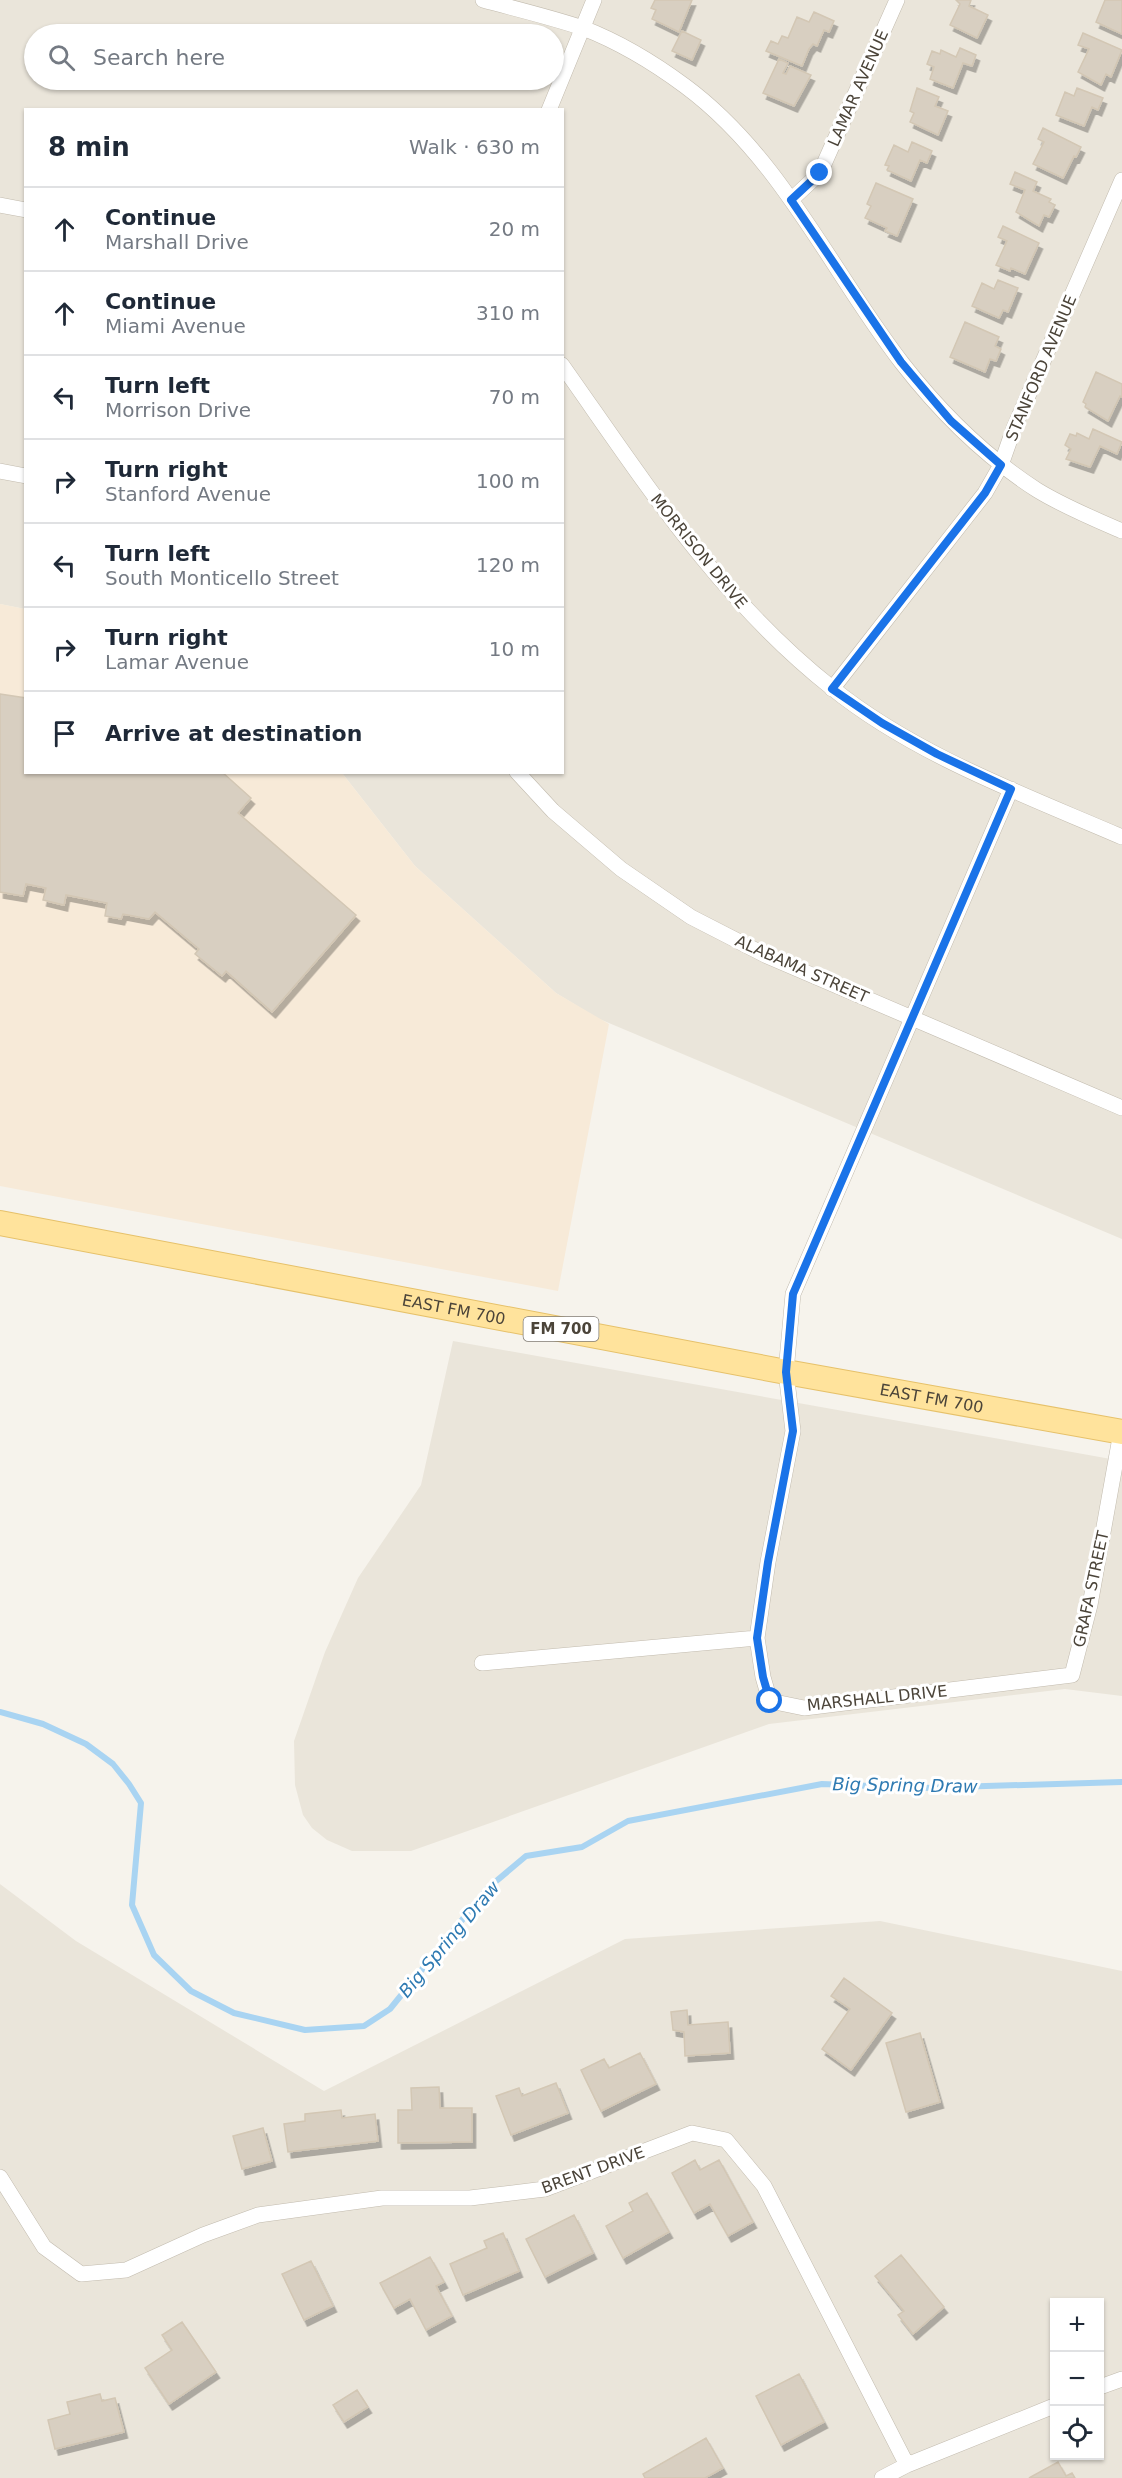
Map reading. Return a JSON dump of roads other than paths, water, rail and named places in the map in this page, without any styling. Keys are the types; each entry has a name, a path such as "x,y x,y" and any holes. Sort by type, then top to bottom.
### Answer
{"main road":[{"name":"EAST FM 700","path":"0,1223 786,1372 1122,1432"}],"street":[{"path":"483,0 583,29 632,51 686,87 733,129 791,200 901,362 951,421 1001,465 1038,491 1122,531"},
{"path":"564,74 594,0"},
{"name":"LAMAR AVENUE","path":"791,200 820,173 897,0"},
{"path":"550,108 557,90"},
{"name":"STANFORD AVENUE","path":"832,689 985,493 1001,465 1014,428 1122,180"},
{"path":"0,205 24,210"},
{"name":"MORRISON DRIVE","path":"564,368 672,520 722,584 764,628 832,689 882,723 937,754 1122,837"},
{"path":"0,471 24,476"},
{"name":"ALABAMA STREET","path":"520,774 553,811 621,869 691,916 765,955 1122,1108"},
{"path":"482,1663 757,1638 768,1562 793,1431 786,1372 793,1294 1011,789"},
{"name":"GRAFA STREET","path":"1072,1674 1090,1605 1122,1432"},
{"name":"MARSHALL DRIVE","path":"757,1638 763,1677 770,1701 804,1708 1072,1674"},
{"name":"BRENT DRIVE","path":"0,2177 44,2247 81,2274 126,2270 203,2235 258,2215 382,2198 470,2198 545,2189 692,2133 726,2140 764,2186 907,2465"},
{"path":"1104,2386 1122,2379"},
{"path":"882,2478 907,2465 1050,2408"}],"waterway":[{"name":"Big Spring Draw","path":"0,1712 43,1724 86,1744 113,1764 129,1784 141,1803 132,1905 154,1955 191,1991 234,2013 305,2030 364,2026 390,2009 488,1888 526,1856 582,1847 628,1821 822,1784 922,1788 1122,1782"}]}
